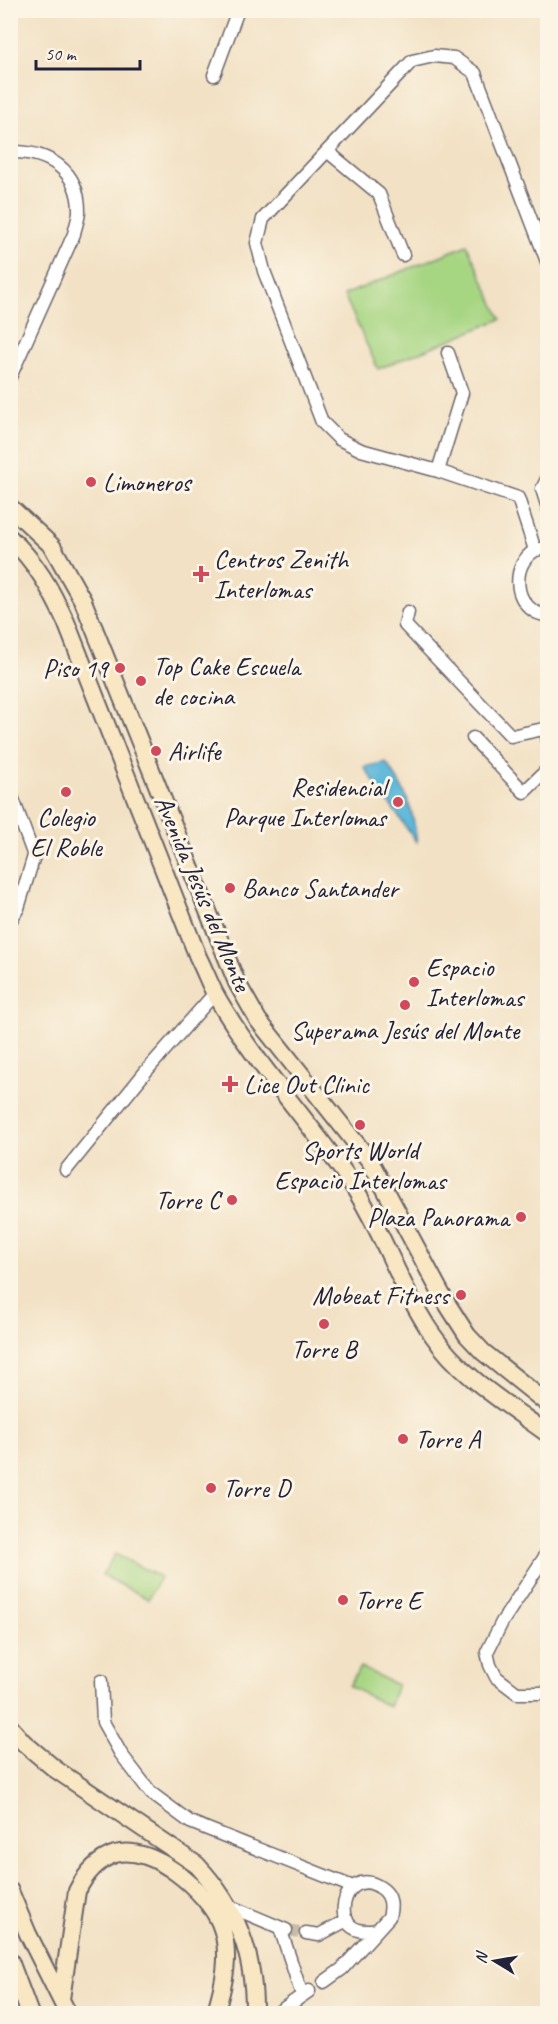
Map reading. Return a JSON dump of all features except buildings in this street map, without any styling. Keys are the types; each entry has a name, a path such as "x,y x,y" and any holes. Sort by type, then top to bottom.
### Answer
{"main road":[{"name":"Avenida Jesús del Monte","path":"10,507 52,546 83,601 237,983 258,1020 370,1161 444,1299 467,1335 483,1352 548,1404"},
{"name":"Avenida Jesús del Monte","path":"10,538 23,550 48,583 66,622 198,957 215,993 236,1028 341,1169 369,1212 420,1314 448,1354 465,1373 548,1434"},
{"path":"90,683 112,672"},
{"path":"369,1212 390,1200"},
{"path":"10,1727 24,1743 55,1769 197,1865 216,1885 242,1932 249,1959 254,2013"},
{"path":"64,2006 77,1892 85,1877 102,1861 115,1854 130,1852 159,1862 188,1881 210,1904 221,1925 225,1948 225,1977 215,2013"},
{"path":"10,1891 28,1934 64,2006"},
{"path":"10,1961 30,2013"}],"street":[{"path":"214,75 238,10"},
{"path":"548,264 476,73 454,58 434,56 412,62 327,151 263,219 257,243 264,271 322,422 339,439 361,450 438,471 518,498 541,549 522,563 517,581 522,599 534,612 548,616"},
{"path":"327,151 379,194 403,255"},
{"path":"10,152 46,157 61,166 76,192 79,212 74,234 10,377"},
{"path":"438,471 462,393 448,353"},
{"path":"548,477 542,489 548,507"},
{"path":"408,612 405,625 511,736 547,728 548,742"},
{"path":"473,738 524,792 548,769"},
{"path":"10,791 34,856 18,908 10,921"},
{"path":"66,1170 147,1070 215,993"},
{"path":"546,1555 502,1622 488,1652 490,1665 496,1677 517,1692 548,1693"},
{"path":"101,1681 103,1722 121,1754 151,1793 190,1822 353,1887"},
{"path":"324,1982 342,1969 389,1917 392,1909 386,1892 371,1883 362,1883 353,1887 344,1899 343,1906 347,1920 352,1927 360,1930 376,1930"},
{"path":"229,1906 283,1929 305,1993 276,2013"},
{"path":"306,1933 319,1935 347,1920"}],"green space":[{"path":"467,245 501,319 378,369 344,295"},
{"path":"115,1554 160,1577 148,1599 102,1575"},
{"path":"360,1667 397,1685 389,1707 349,1686"}],"water":[{"name":"Residencial Parque Interlomas","path":"386,762 407,800 417,843 364,767"}],"tunnel":[{"path":"287,1930 306,1933"}],"place":[{"name":"Limoneros","path":"91,482"},
{"name":"Centros Zenith Interlomas","path":"201,574"},
{"name":"Piso 19","path":"120,668"},
{"name":"Top Cake Escuela de cocina","path":"141,681"},
{"name":"Airlife","path":"156,751"},
{"name":"Colegio El Roble","path":"66,792"},
{"name":"Residencial Parque Interlomas","path":"398,802"},
{"name":"Banco Santander","path":"230,888"},
{"name":"Espacio Interlomas","path":"414,982"},
{"name":"Superama Jesús del Monte","path":"405,1005"},
{"name":"Lice Out Clinic","path":"230,1084"},
{"name":"Sports World Espacio Interlomas","path":"360,1125"},
{"name":"Torre C","path":"232,1200"},
{"name":"Plaza Panorama","path":"521,1217"},
{"name":"Mobeat Fitness","path":"461,1295"},
{"name":"Torre B","path":"324,1324"},
{"name":"Torre A","path":"403,1439"},
{"name":"Torre D","path":"211,1488"},
{"name":"Torre E","path":"343,1600"}]}
